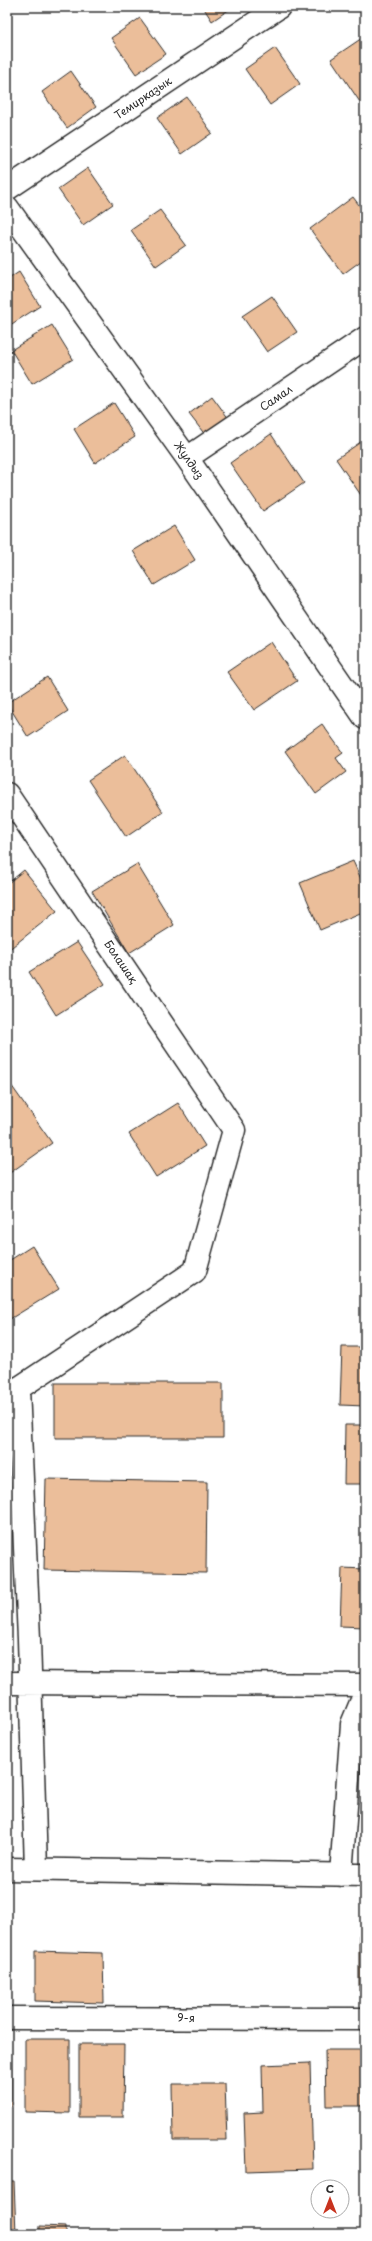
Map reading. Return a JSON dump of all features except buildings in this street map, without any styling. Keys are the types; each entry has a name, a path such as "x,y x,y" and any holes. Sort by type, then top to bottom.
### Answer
{"street":[{"name":"Темирказык","path":"7,189 279,7"},
{"name":"Жулдыз","path":"7,207 187,458 365,718"},
{"name":"Самал","path":"187,458 365,338"},
{"name":"Болашақ","path":"7,794 234,1130 195,1271 11,1385"},
{"path":"11,1385 30,1683 36,1869"},
{"path":"7,1683 365,1686"},
{"path":"341,1874 352,1724 365,1693"},
{"path":"7,1869 365,1875"},
{"name":"9-я","path":"7,2018 365,2019"}]}
